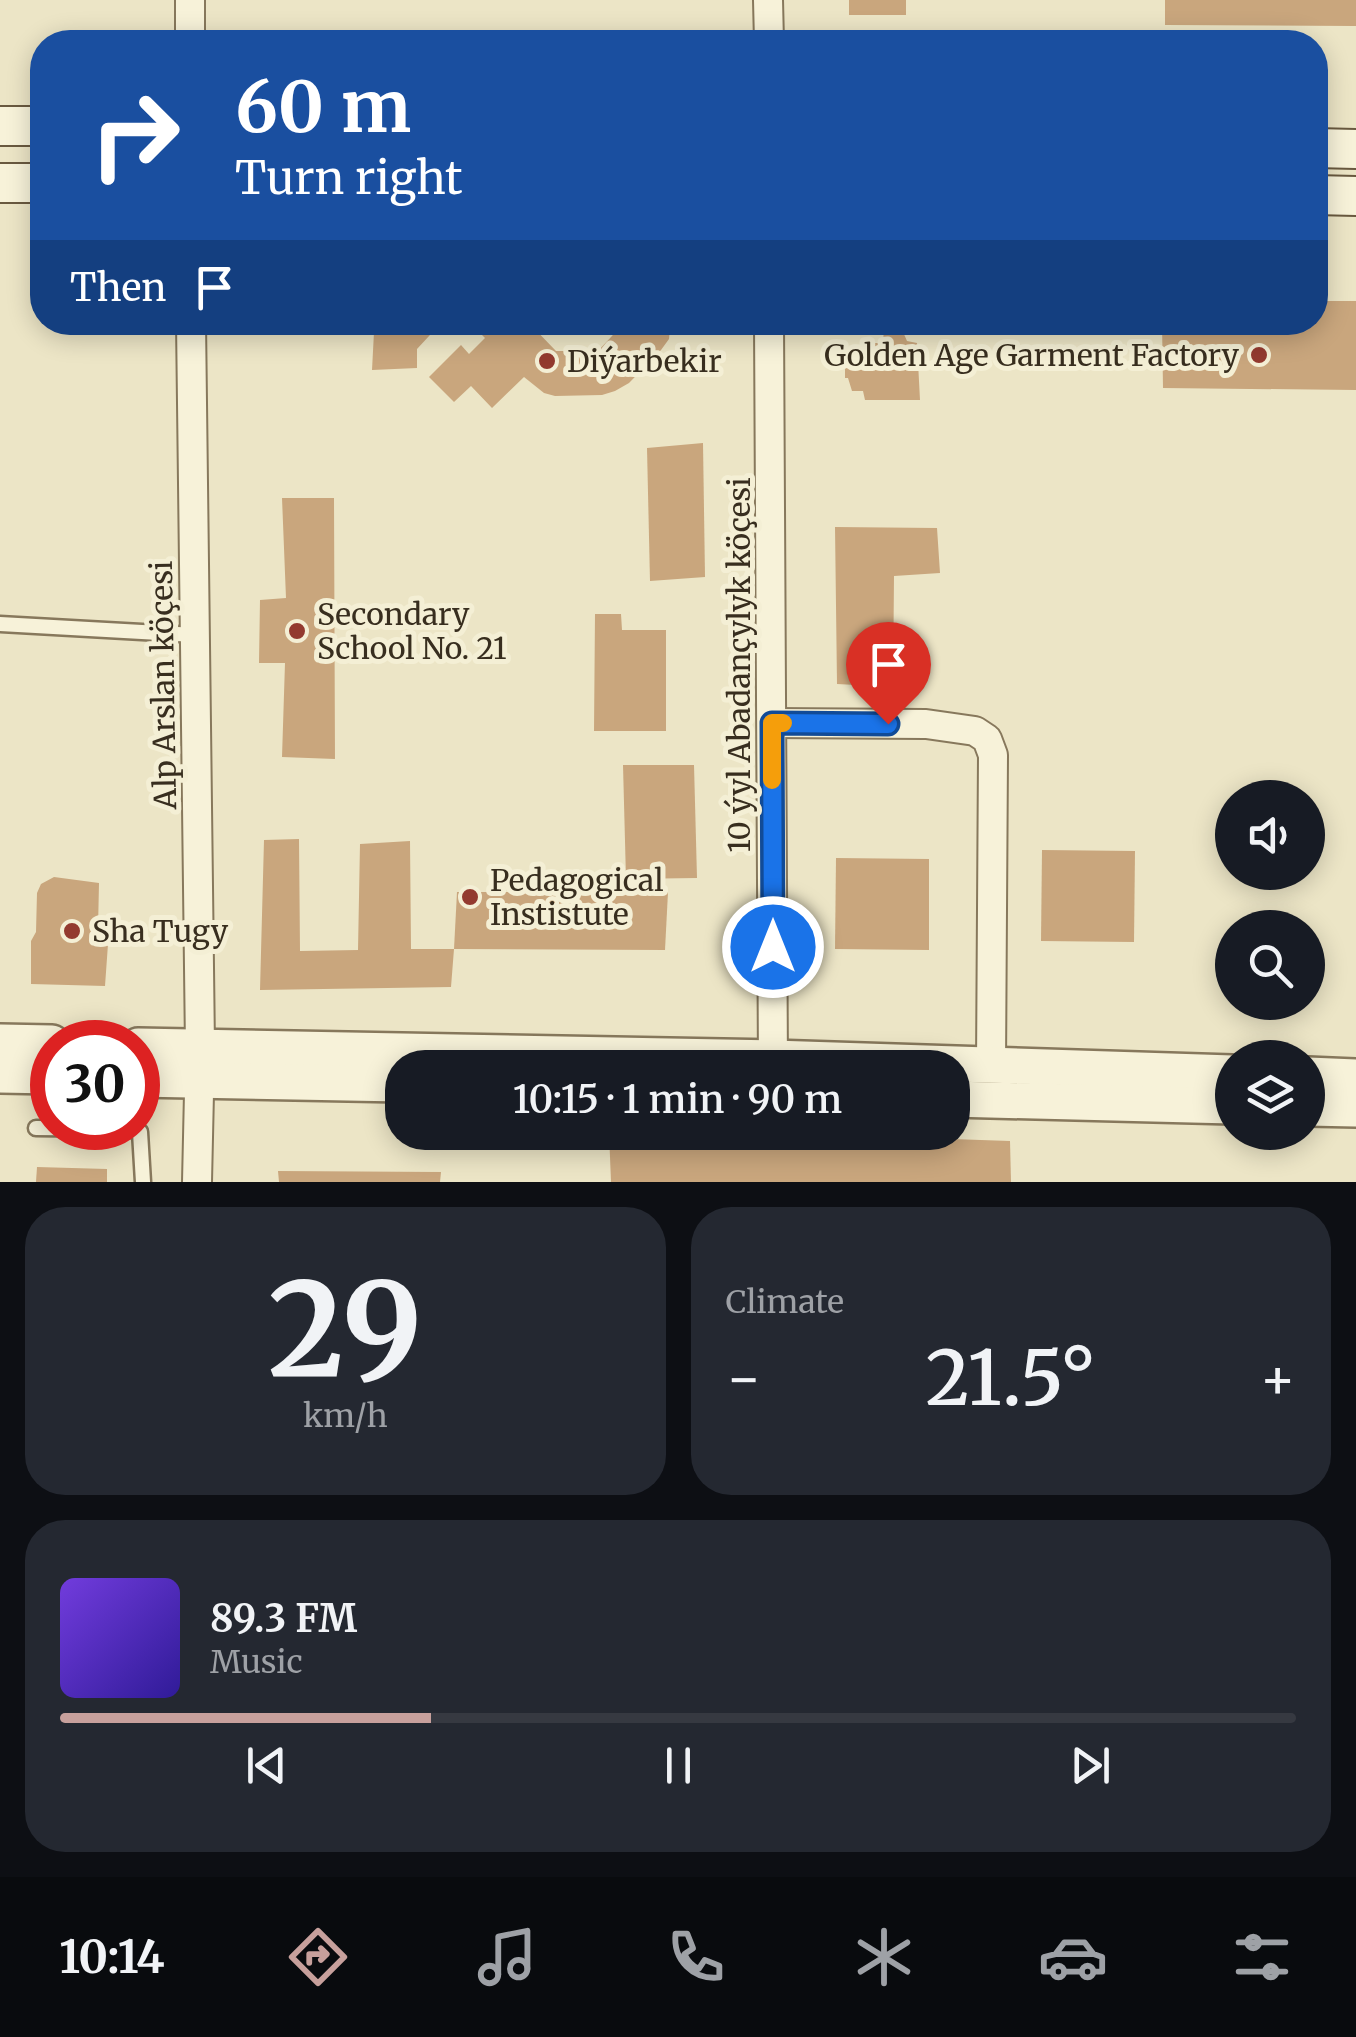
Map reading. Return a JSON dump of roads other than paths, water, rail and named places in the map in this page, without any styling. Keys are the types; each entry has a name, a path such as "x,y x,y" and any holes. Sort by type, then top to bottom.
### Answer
{"main road":[{"path":"0,126 30,126"},
{"path":"1328,148 1356,149"},
{"path":"0,183 30,183"},
{"path":"1328,195 1356,196"}],"street":[{"path":"190,0 190,30"},
{"path":"768,0 768,30"},
{"name":"Alp Arslan köçesi","path":"191,335 199,1064 196,1182"},
{"name":"10 ýyl Abadançylyk köçesi","path":"769,335 773,1050"},
{"path":"772,723 926,724 976,731 987,739 993,754 991,1065"},
{"path":"0,1042 30,1043"},
{"path":"160,1052 199,1064 385,1082"},
{"path":"160,1074 199,1064 385,1064"},
{"path":"970,1065 1215,1072"},
{"path":"0,1075 30,1076"},
{"path":"1325,1076 1356,1077"},
{"path":"970,1099 1215,1106"},
{"path":"1325,1108 1356,1109"}],"lane":[{"path":"0,624 195,635"},
{"path":"141,1150 143,1182"}],"place":[{"name":"Golden Age Garment Factory","path":"1259,355"},
{"name":"Diýarbekir","path":"547,361"},
{"name":"Secondary School No. 21","path":"297,631"},
{"name":"Pedagogical Instistute","path":"470,897"},
{"name":"Sha Tugy","path":"72,931"}]}
